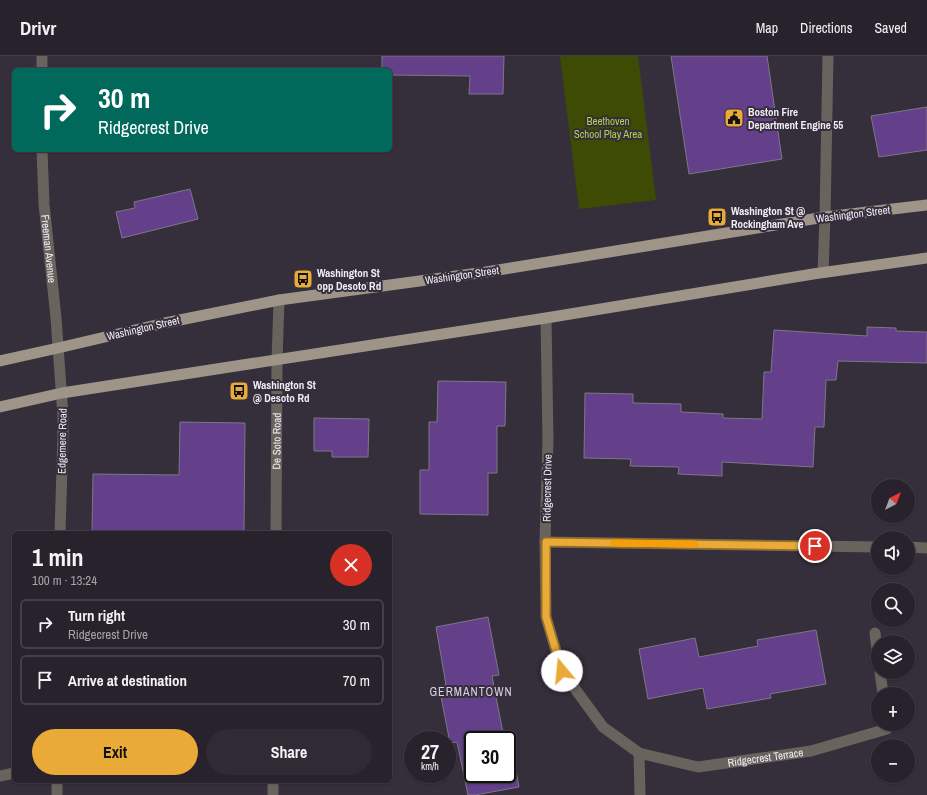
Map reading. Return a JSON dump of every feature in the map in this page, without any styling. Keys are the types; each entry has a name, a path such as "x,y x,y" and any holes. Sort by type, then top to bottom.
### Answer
{"main road":[{"name":"Washington Street","path":"0,361 165,322 279,300 486,272 825,217 927,204"},
{"path":"0,407 62,393 277,361 823,272 927,258"}],"street":[{"path":"42,56 42,68"},
{"path":"823,272 828,56"},
{"name":"Freeman Avenue","path":"42,152 44,204 58,348"},
{"name":"De Soto Road","path":"276,531 277,361 279,300"},
{"name":"Ridgecrest Drive","path":"546,318 548,441 546,542"},
{"name":"Edgemere Road","path":"58,348 62,393 63,434 60,531"},
{"path":"546,542 871,547"},
{"name":"Ridgecrest Terrace","path":"546,542 546,617 562,671 603,727 638,753 698,767 811,751 880,731"},
{"path":"915,547 927,548"},
{"path":"638,753 640,795"},
{"path":"0,776 12,773"},
{"path":"56,795 57,783"},
{"path":"273,783 273,795"}],"green space":[{"name":"Beethoven School Play Area","path":"560,56 638,56 656,200 579,209"}],"building":[{"path":"382,56 504,56 503,94 469,94 470,76 392,75 392,68 382,68"},
{"name":"Boston Fire Department Engine 55","path":"671,56 767,56 782,159 689,174"},
{"path":"927,107 927,150 879,157 871,116"},
{"path":"190,189 198,219 122,238 116,212 135,208 134,202"},
{"path":"867,327 896,328 896,331 927,332 927,363 838,361 836,380 826,380 824,427 815,427 813,467 722,462 722,476 678,474 679,467 630,466 631,459 584,458 585,393 633,394 633,403 681,404 681,412 723,414 723,418 762,419 764,372 771,372 774,330 867,336"},
{"path":"438,381 506,382 505,426 497,426 497,473 488,473 488,515 420,514 420,470 429,470 429,422 437,422"},
{"path":"314,418 369,419 368,457 332,457 332,451 314,451"},
{"path":"180,422 245,423 244,531 92,531 93,474 179,475"},
{"path":"488,617 499,675 492,676 503,731 464,731 464,776 456,742 456,731 448,731 439,686 446,685 436,627"},
{"path":"816,630 826,684 770,694 771,698 707,709 703,688 648,699 639,649 695,638 699,657 758,646 757,640"},
{"path":"516,770 519,787 468,795 466,783 516,783"}],"slow traffic":[{"path":"614,543 695,544"}],"place":[{"name":"Boston Fire Department Engine 55","path":"734,118"},
{"name":"Washington St @ Rockingham Ave","path":"717,217"},
{"name":"Washington St opp Desoto Rd","path":"303,279"},
{"name":"Washington St @ Desoto Rd","path":"239,391"}],"district":[{"name":"GERMANTOWN","path":"471,692"}],"route":[{"path":"562,671 546,617 546,542 815,546"}]}
